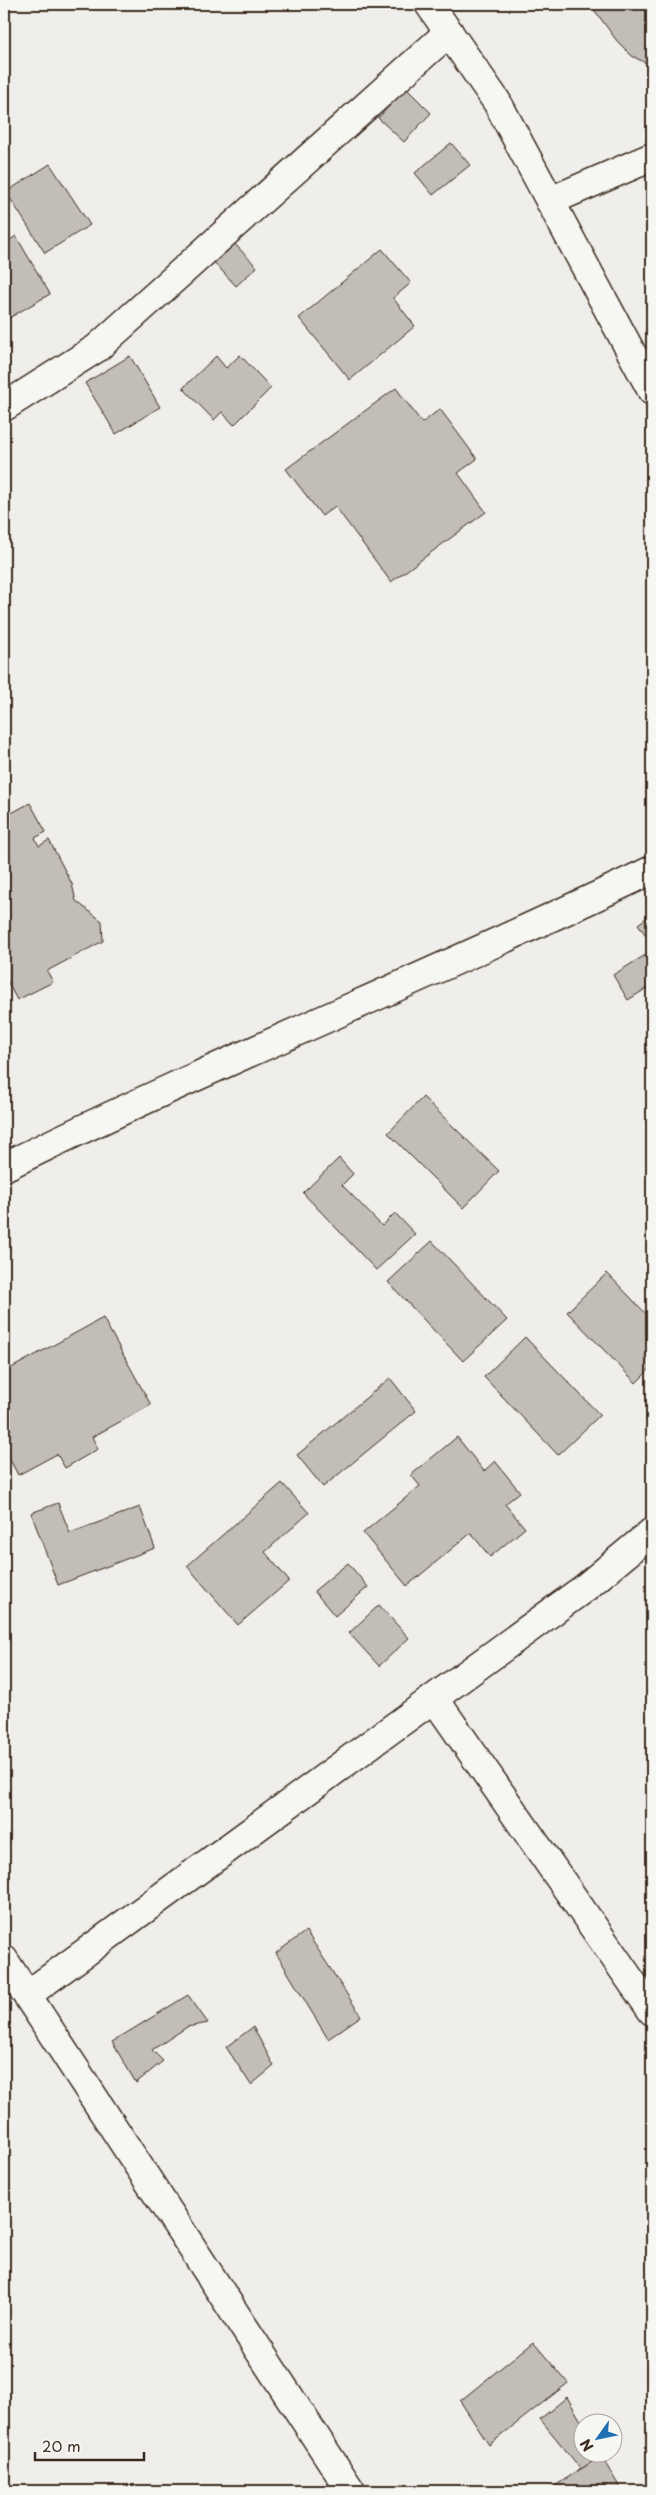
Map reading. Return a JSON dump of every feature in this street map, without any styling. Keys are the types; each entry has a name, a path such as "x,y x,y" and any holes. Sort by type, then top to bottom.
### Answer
{"street":[{"path":"429,4 497,102 652,391"},
{"path":"4,407 97,348 449,32"},
{"path":"550,201 652,156"},
{"path":"4,1167 106,1117 572,909 652,870"},
{"path":"28,1995 586,1587 652,1532"},
{"path":"434,1698 652,2011"},
{"path":"4,1960 350,2491"}],"building":[{"path":"590,4 652,4 652,66 632,56 617,41"},
{"path":"406,88 431,113 404,142 378,118"},
{"path":"451,143 470,165 433,195 415,173"},
{"path":"50,164 90,225 45,253 6,192"},
{"path":"16,236 50,294 4,321 4,244"},
{"path":"230,239 257,267 236,286 210,258"},
{"path":"382,249 411,283 393,298 415,326 350,380 299,318"},
{"path":"240,355 271,388 234,425 222,412 214,420 183,388 216,356 226,368"},
{"path":"130,356 160,407 116,434 85,383"},
{"path":"396,388 422,423 440,409 477,459 458,473 486,512 391,582 335,506 322,516 286,469"},
{"path":"30,803 46,832 35,838 39,846 49,840 72,884 76,901 102,921 103,941 47,971 53,982 17,1000 4,975 4,817"},
{"path":"652,914 652,944 638,924"},
{"path":"652,951 652,985 628,1000 613,975"},
{"path":"423,1097 499,1171 463,1208 388,1133"},
{"path":"339,1158 353,1174 342,1185 382,1226 395,1213 415,1234 376,1270 303,1193"},
{"path":"432,1241 507,1320 463,1361 388,1282"},
{"path":"607,1273 652,1320 652,1367 636,1383 567,1312"},
{"path":"103,1318 151,1405 92,1437 98,1449 65,1468 57,1454 18,1475 4,1448 4,1372"},
{"path":"525,1337 600,1415 558,1455 484,1377"},
{"path":"390,1378 416,1411 323,1487 297,1455"},
{"path":"457,1437 484,1471 495,1461 520,1492 505,1504 525,1528 490,1557 471,1533 407,1586 363,1533 420,1486 411,1475"},
{"path":"282,1483 309,1513 265,1552 289,1581 238,1625 187,1566"},
{"path":"58,1503 70,1533 140,1507 155,1548 58,1585 31,1513"},
{"path":"348,1563 368,1587 335,1616 314,1591"},
{"path":"379,1605 409,1638 379,1666 349,1633"},
{"path":"306,1931 361,2016 328,2039 276,1953"},
{"path":"188,1995 208,2023 187,2027 152,2050 163,2061 136,2083 112,2042"},
{"path":"253,2027 274,2066 251,2085 226,2047"},
{"path":"533,2342 568,2383 489,2445 460,2401"},
{"path":"567,2397 576,2412 574,2412 574,2460 540,2419"},
{"path":"575,2462 592,2462 581,2469"},
{"path":"592,2462 605,2462 622,2491 547,2491"}]}
